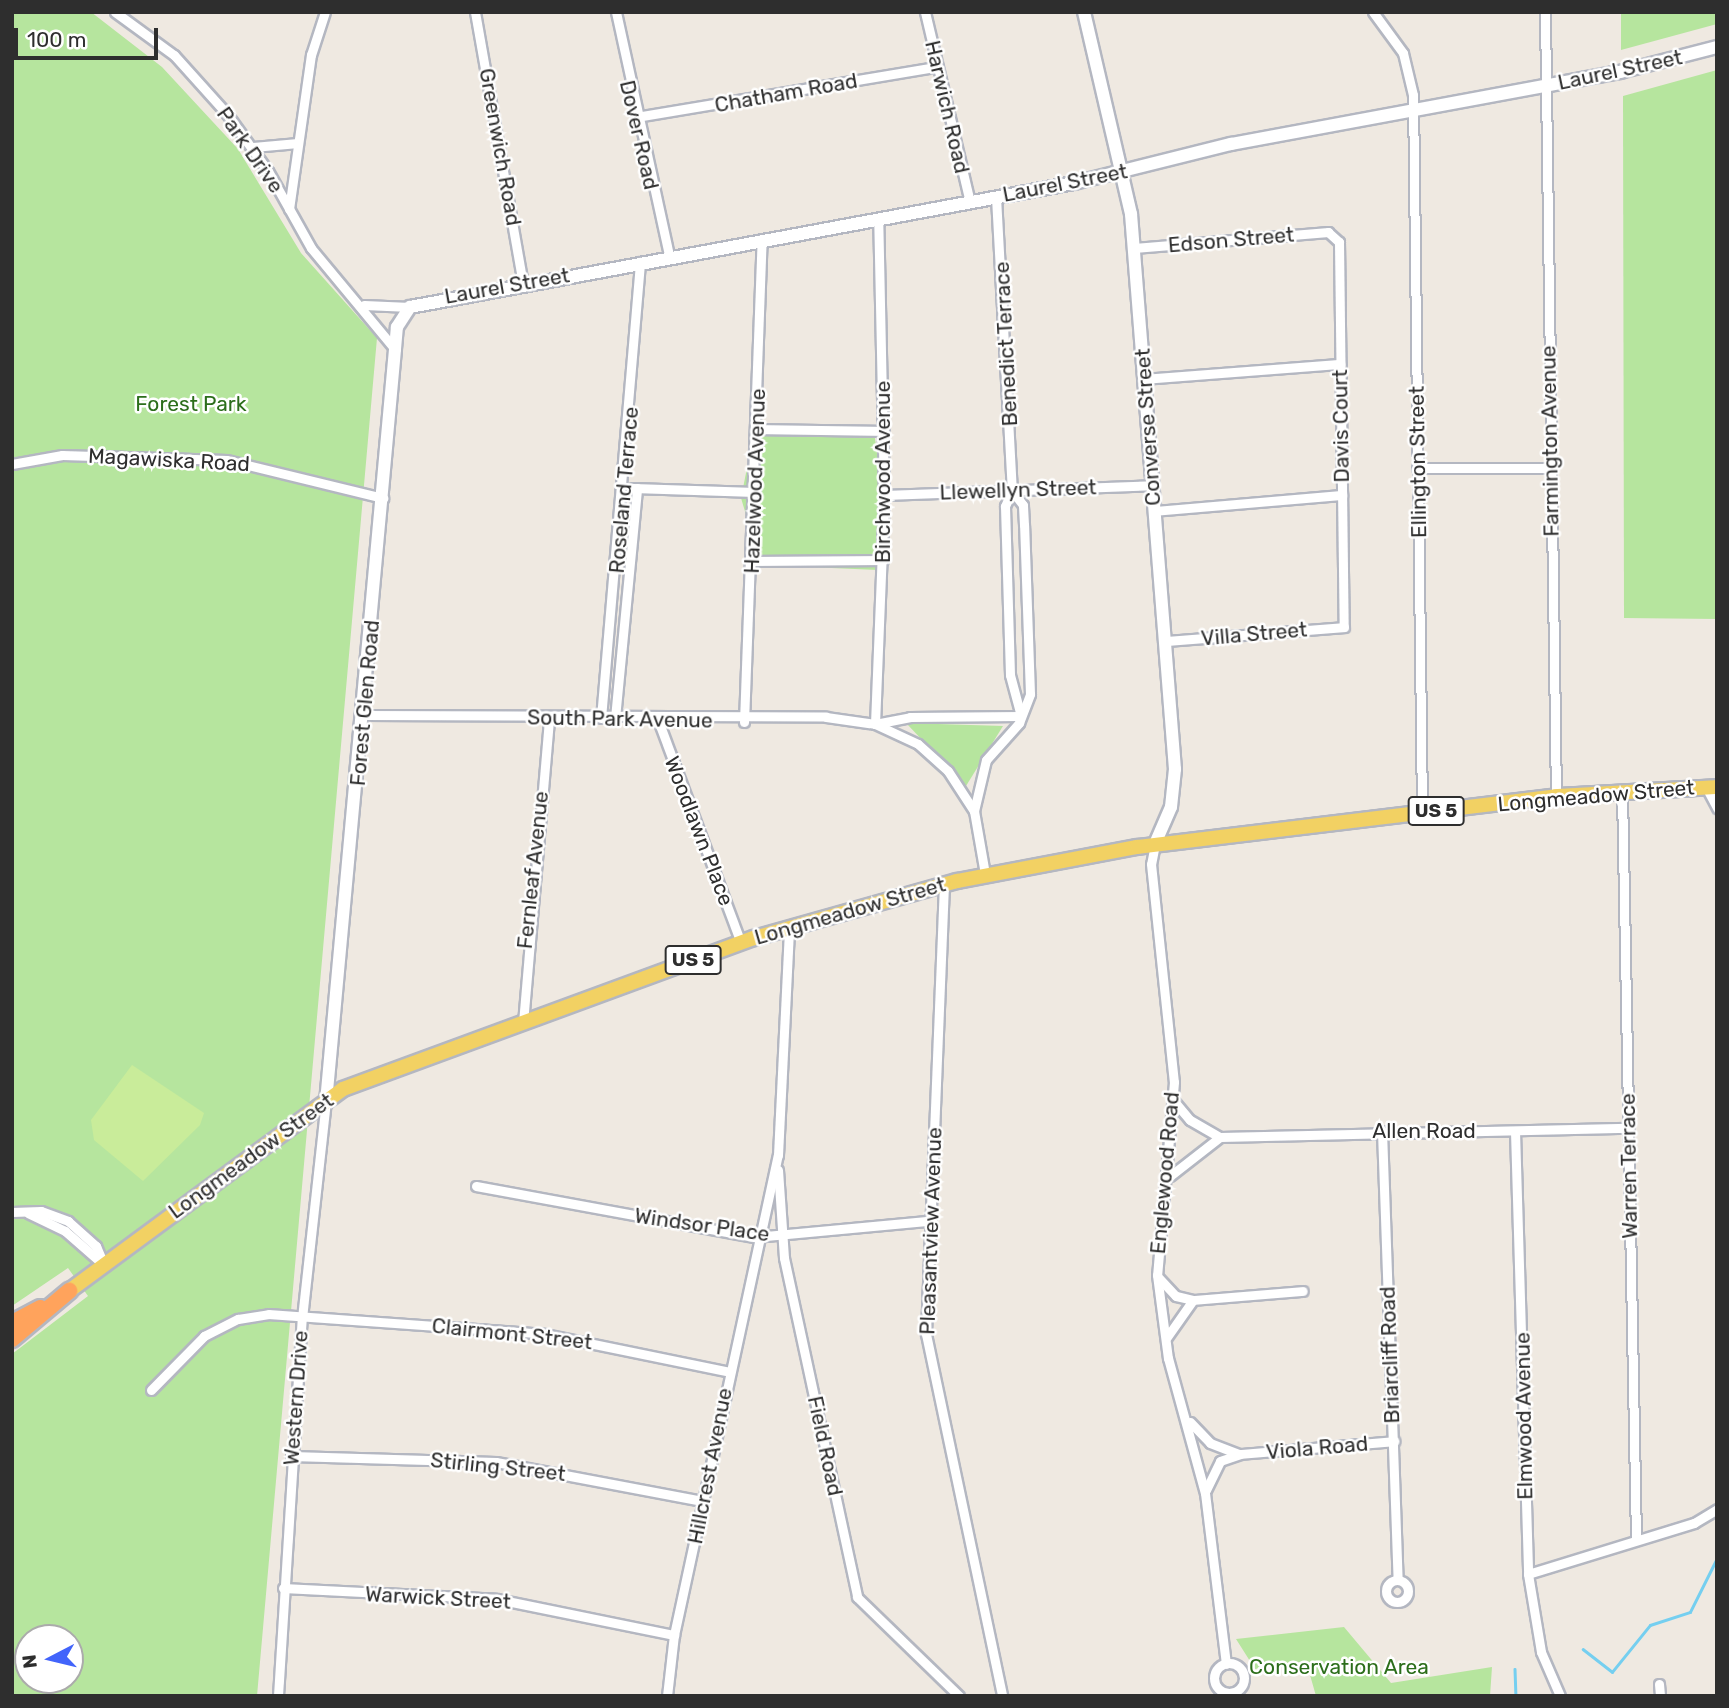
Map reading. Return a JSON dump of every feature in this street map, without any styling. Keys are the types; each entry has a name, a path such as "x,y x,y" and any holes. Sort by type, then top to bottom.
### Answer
{"highway":[{"name":"US 5","path":"12,1324 69,1291"},
{"name":"US 5","path":"12,1339 69,1291"}],"main road":[{"name":"Longmeadow Street","path":"69,1291 343,1089 741,943 789,928 985,874 1155,844 1556,796 1711,787"}],"street":[{"name":"Park Drive","path":"116,12 173,55 253,147 310,248 365,305 395,349"},
{"path":"289,209 298,143 325,12"},
{"name":"Greenwich Road","path":"475,12 523,283"},
{"name":"Dover Road","path":"616,12 636,117 669,256"},
{"name":"Harwich Road","path":"925,12 970,202"},
{"name":"Converse Street","path":"1084,12 1124,172 1134,248 1175,784 1155,844"},
{"name":"Ellington Street","path":"1373,12 1403,53 1413,111 1422,813"},
{"name":"Farmington Avenue","path":"1545,12 1556,796"},
{"name":"Laurel Street","path":"410,307 523,283 1124,172 1231,144 1546,86 1717,47"},
{"name":"Chatham Road","path":"636,117 936,66"},
{"path":"253,147 298,143"},
{"name":"Benedict Terrace","path":"996,197 1012,491 1005,534 1010,675 1021,716"},
{"name":"Birchwood Avenue","path":"875,724 884,495 878,219"},
{"name":"Edson Street","path":"1134,248 1328,232"},
{"name":"Davis Court","path":"1328,232 1339,242 1344,627"},
{"name":"Hazelwood Avenue","path":"744,722 753,561 762,239"},
{"name":"Roseland Terrace","path":"601,718 624,488 640,262"},
{"path":"365,305 410,307"},
{"name":"Forest Glen Road","path":"326,1102 364,715 397,327 410,307"},
{"path":"1144,379 1340,364"},
{"path":"757,429 884,431"},
{"name":"Magawiska Road","path":"12,464 80,454 227,460 383,498"},
{"path":"1418,468 1551,468"},
{"name":"Llewellyn Street","path":"884,495 1153,485"},
{"path":"624,488 755,492"},
{"path":"615,718 637,488"},
{"name":"Benedict Terrace","path":"974,811 986,760 1021,716 1030,694 1030,636 1023,505 1012,491"},
{"path":"1154,511 1342,495"},
{"path":"753,561 883,560"},
{"name":"Villa Street","path":"1165,641 1344,627"},
{"name":"South Park Avenue","path":"364,715 744,722 826,717 875,724 929,752 974,811 985,874"},
{"name":"South Park Avenue","path":"875,724 910,717 1021,716"},
{"name":"Fernleaf Avenue","path":"523,1023 549,717"},
{"name":"Woodlawn Place","path":"658,720 741,943"},
{"path":"1711,787 1717,808"},
{"name":"Warren Terrace","path":"1622,791 1636,1540"},
{"name":"Englewood Road","path":"1155,844 1151,864 1173,1100 1168,1180 1159,1213 1157,1275 1166,1342 1205,1493 1226,1664"},
{"name":"Pleasantview Avenue","path":"944,884 929,1222 927,1349 1002,1696"},
{"name":"Field Road","path":"789,928 778,1155 782,1237 857,1597 959,1696"},
{"path":"1168,1180 1176,1167 1220,1137 1190,1120 1173,1100"},
{"name":"Western Drive","path":"278,1696 291,1456 302,1318 326,1102"},
{"name":"Allen Road","path":"1220,1137 1382,1131 1629,1128"},
{"name":"Briarcliff Road","path":"1382,1131 1398,1580"},
{"name":"Elmwood Avenue","path":"1515,1131 1528,1574 1541,1652 1560,1696"},
{"name":"Field Road","path":"757,1237 778,1155"},
{"name":"Windsor Place","path":"476,1186 757,1237 782,1237 929,1222"},
{"path":"12,1212 68,1221 96,1246 104,1265"},
{"name":"Hillcrest Avenue","path":"665,1693 674,1635 757,1237"},
{"path":"1157,1275 1172,1293 1193,1300 1303,1291"},
{"path":"1166,1342 1193,1300"},
{"name":"Clairmont Street","path":"152,1390 188,1349 220,1326 254,1315 545,1334 730,1372"},
{"name":"Viola Road","path":"1185,1416 1210,1443 1240,1454"},
{"name":"Viola Road","path":"1205,1493 1217,1465 1240,1454 1394,1441"},
{"name":"Stirling Street","path":"291,1456 496,1462 702,1501"},
{"path":"1528,1574 1636,1540 1717,1509"},
{"name":"Warwick Street","path":"284,1588 497,1599 674,1635"},
{"path":"1659,1684 1660,1696"}],"green space":[{"name":"Forest Park","path":"12,12 91,12 162,67 238,149 301,253 377,338 257,1696 12,1696 12,1354 88,1296 68,1268 12,1306"},
{"path":"1621,12 1717,12 1717,24 1621,50"},
{"path":"1717,70 1717,619 1624,618 1623,96"},
{"path":"874,432 886,516 878,570 761,565 741,498 754,433"},
{"path":"906,723 1003,726 966,786"},
{"path":"132,1065 204,1113 200,1125 143,1181 94,1140 91,1120"},
{"name":"Conservation Area","path":"1344,1627 1391,1683 1492,1667 1490,1696 1316,1696 1306,1661 1255,1669 1236,1639"}],"waterway":[{"path":"1583,1649 1612,1672 1650,1625 1690,1612 1717,1558"},
{"path":"1515,1669 1516,1696"}]}
